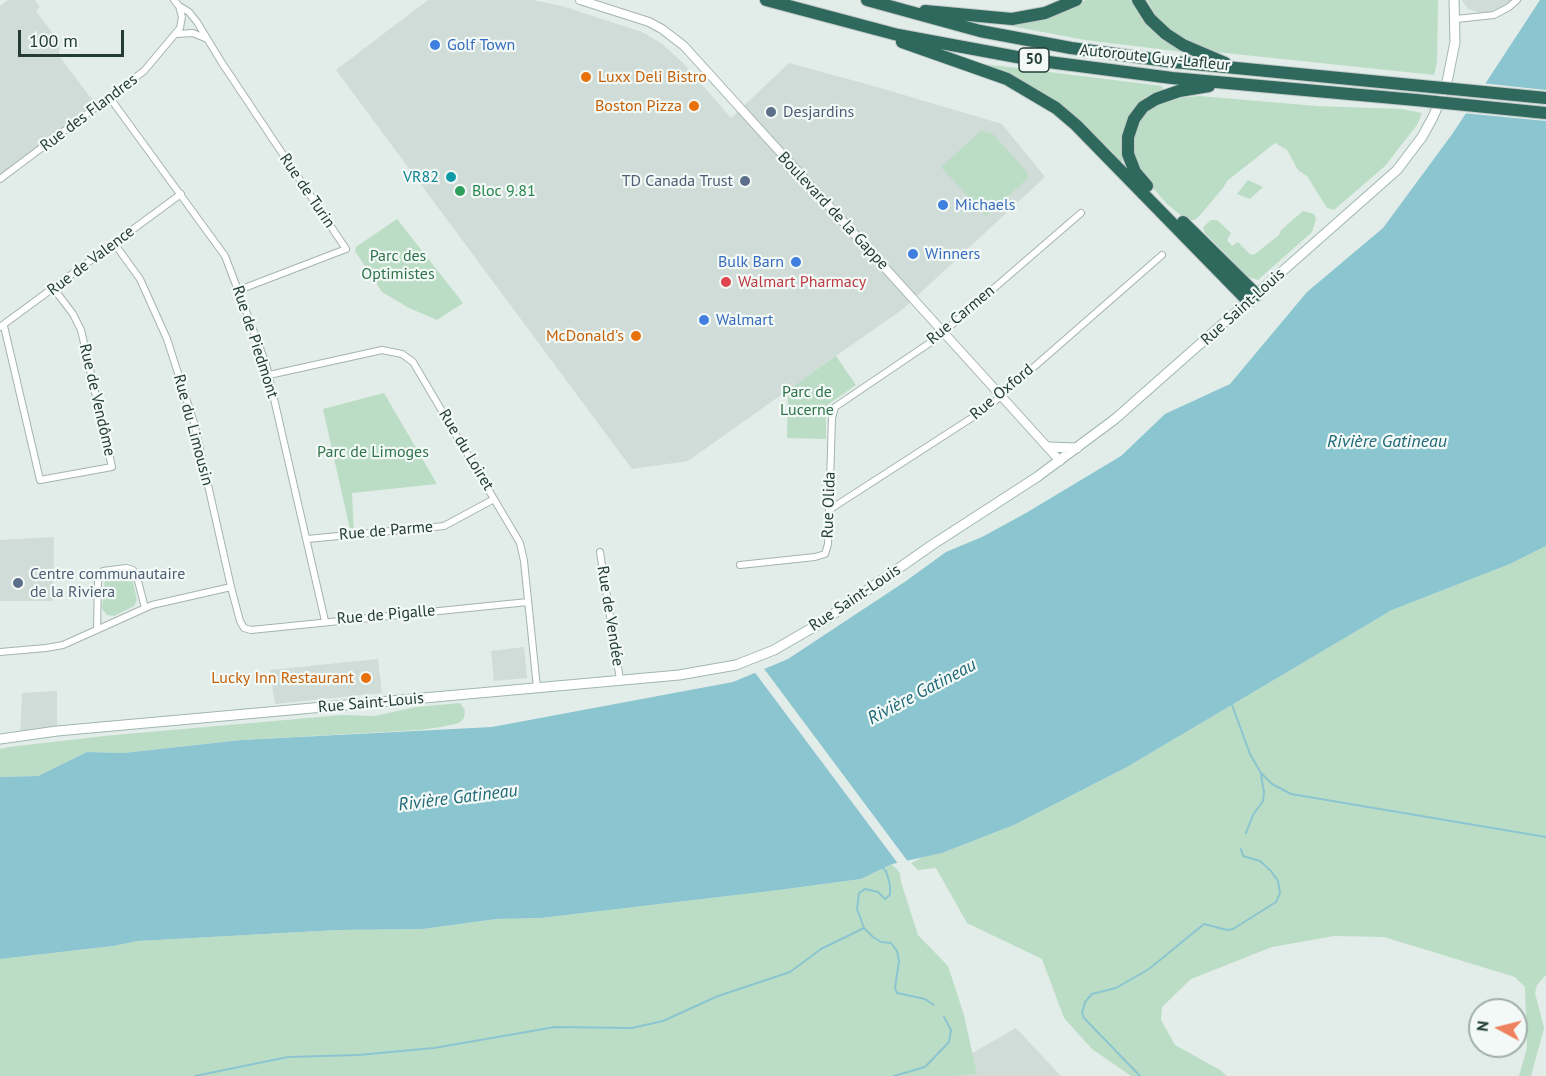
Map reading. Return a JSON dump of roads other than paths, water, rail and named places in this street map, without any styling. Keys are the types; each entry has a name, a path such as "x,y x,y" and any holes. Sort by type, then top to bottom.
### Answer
{"highway":[{"name":"Autoroute Guy-Lafleur","path":"765,0 917,39 1033,60 1226,83 1546,112"},
{"name":"Autoroute Guy-Lafleur","path":"867,0 973,29 1046,44 1125,56 1546,98"},
{"path":"887,6 1008,19 1045,13 1076,0"},
{"path":"1138,0 1152,22 1172,39 1237,68"},
{"path":"844,22 999,75 1041,98 1076,125 1253,298"},
{"path":"1226,83 1179,91 1151,101 1132,123 1127,148 1131,165 1140,179 1253,298"}],"main road":[{"name":"Rue Saint-Louis","path":"0,739 57,731 722,669 744,663 774,650 819,624 1077,448 1143,396 1389,177 1416,146 1433,117 1449,78 1455,42 1454,0"},
{"path":"1048,447 1077,448"}],"street":[{"name":"Boulevard de la Gappe","path":"580,0 649,22 680,42 1060,461"},
{"path":"1456,20 1494,15 1506,10 1517,0"},
{"path":"177,2 182,21 176,34 193,33 205,38"},
{"name":"Rue de Turin","path":"177,2 189,12 346,249 239,290"},
{"name":"Rue des Flandres","path":"0,179 141,74 176,34"},
{"name":"Rue de Piedmont","path":"111,98 223,250 269,375 325,621"},
{"name":"Rue de Valence","path":"2,326 181,194"},
{"name":"Rue Carmen","path":"835,407 934,340 1081,213"},
{"name":"Rue du Limousin","path":"114,243 140,279 167,339 194,423 231,587 244,628"},
{"name":"Rue Oxford","path":"830,510 975,416 1162,255"},
{"name":"Rue de Vendôme","path":"2,326 40,480 112,467 81,330 74,314 54,289"},
{"name":"Rue du Loiret","path":"269,375 373,351 388,350 402,354 417,368 520,543 524,561 537,688"},
{"name":"Rue Olida","path":"740,565 821,556 827,549 832,418 835,407"},
{"name":"Rue de Parme","path":"307,539 444,525 494,499"},
{"name":"Rue de Vendée","path":"600,552 620,680"},
{"path":"97,630 98,579 103,572 126,568 133,570 145,608"},
{"path":"0,652 55,647 145,608 231,587"},
{"name":"Rue de Pigalle","path":"244,628 251,630 528,602"}],"water":[{"name":"Rivière Gatineau","path":"1540,0 1546,0 1546,546 1510,564 1392,610 1127,767 1014,825 942,853 892,864 861,879 541,918 497,919 423,929 338,930 138,941 0,959 0,777 38,776 87,752 123,753 241,740 492,727 733,682 788,659 946,552 982,537 1026,513 1121,456 1165,414 1230,384 1307,292 1383,228 1453,133"}],"waterway":[{"path":"1232,705 1250,754 1261,773 1272,784 1291,794 1546,837"},
{"path":"1246,833 1253,815 1263,801 1261,775"},
{"path":"1140,1076 1084,1018 1082,1013 1085,1002 1092,994 1116,988 1149,969 1204,924 1227,930 1233,929 1276,902 1280,893 1278,881 1260,861 1243,856 1241,849"},
{"path":"883,868 890,885 890,895 885,899 878,892 865,889 859,893 857,909 864,928 881,942 891,943 897,951 899,961 895,988 897,993 925,999 934,1005"},
{"path":"195,1076 288,1057 358,1055 434,1048 555,1027 632,1028 663,1021 718,996 790,972 821,949 864,928"},
{"path":"894,1076 925,1067 949,1042 951,1030 944,1017"}],"place":[{"name":"Golf Town","path":"435,45"},
{"name":"Luxx Deli Bistro","path":"586,77"},
{"name":"Boston Pizza","path":"694,106"},
{"name":"Desjardins","path":"771,112"},
{"name":"VR82","path":"451,177"},
{"name":"TD Canada Trust","path":"745,181"},
{"name":"Bloc 9.81","path":"460,191"},
{"name":"Michaels","path":"943,205"},
{"name":"Winners","path":"913,254"},
{"name":"Bulk Barn","path":"796,262"},
{"name":"Walmart Pharmacy","path":"726,282"},
{"name":"Walmart","path":"704,320"},
{"name":"McDonald's","path":"636,336"},
{"name":"Centre communautaire de la Riviera","path":"18,583"},
{"name":"Lucky Inn Restaurant","path":"366,678"}],"park label":[{"name":"Parc des Optimistes","path":"398,265"},
{"name":"Parc de Lucerne","path":"807,401"},
{"name":"Parc de Limoges","path":"373,452"}]}
